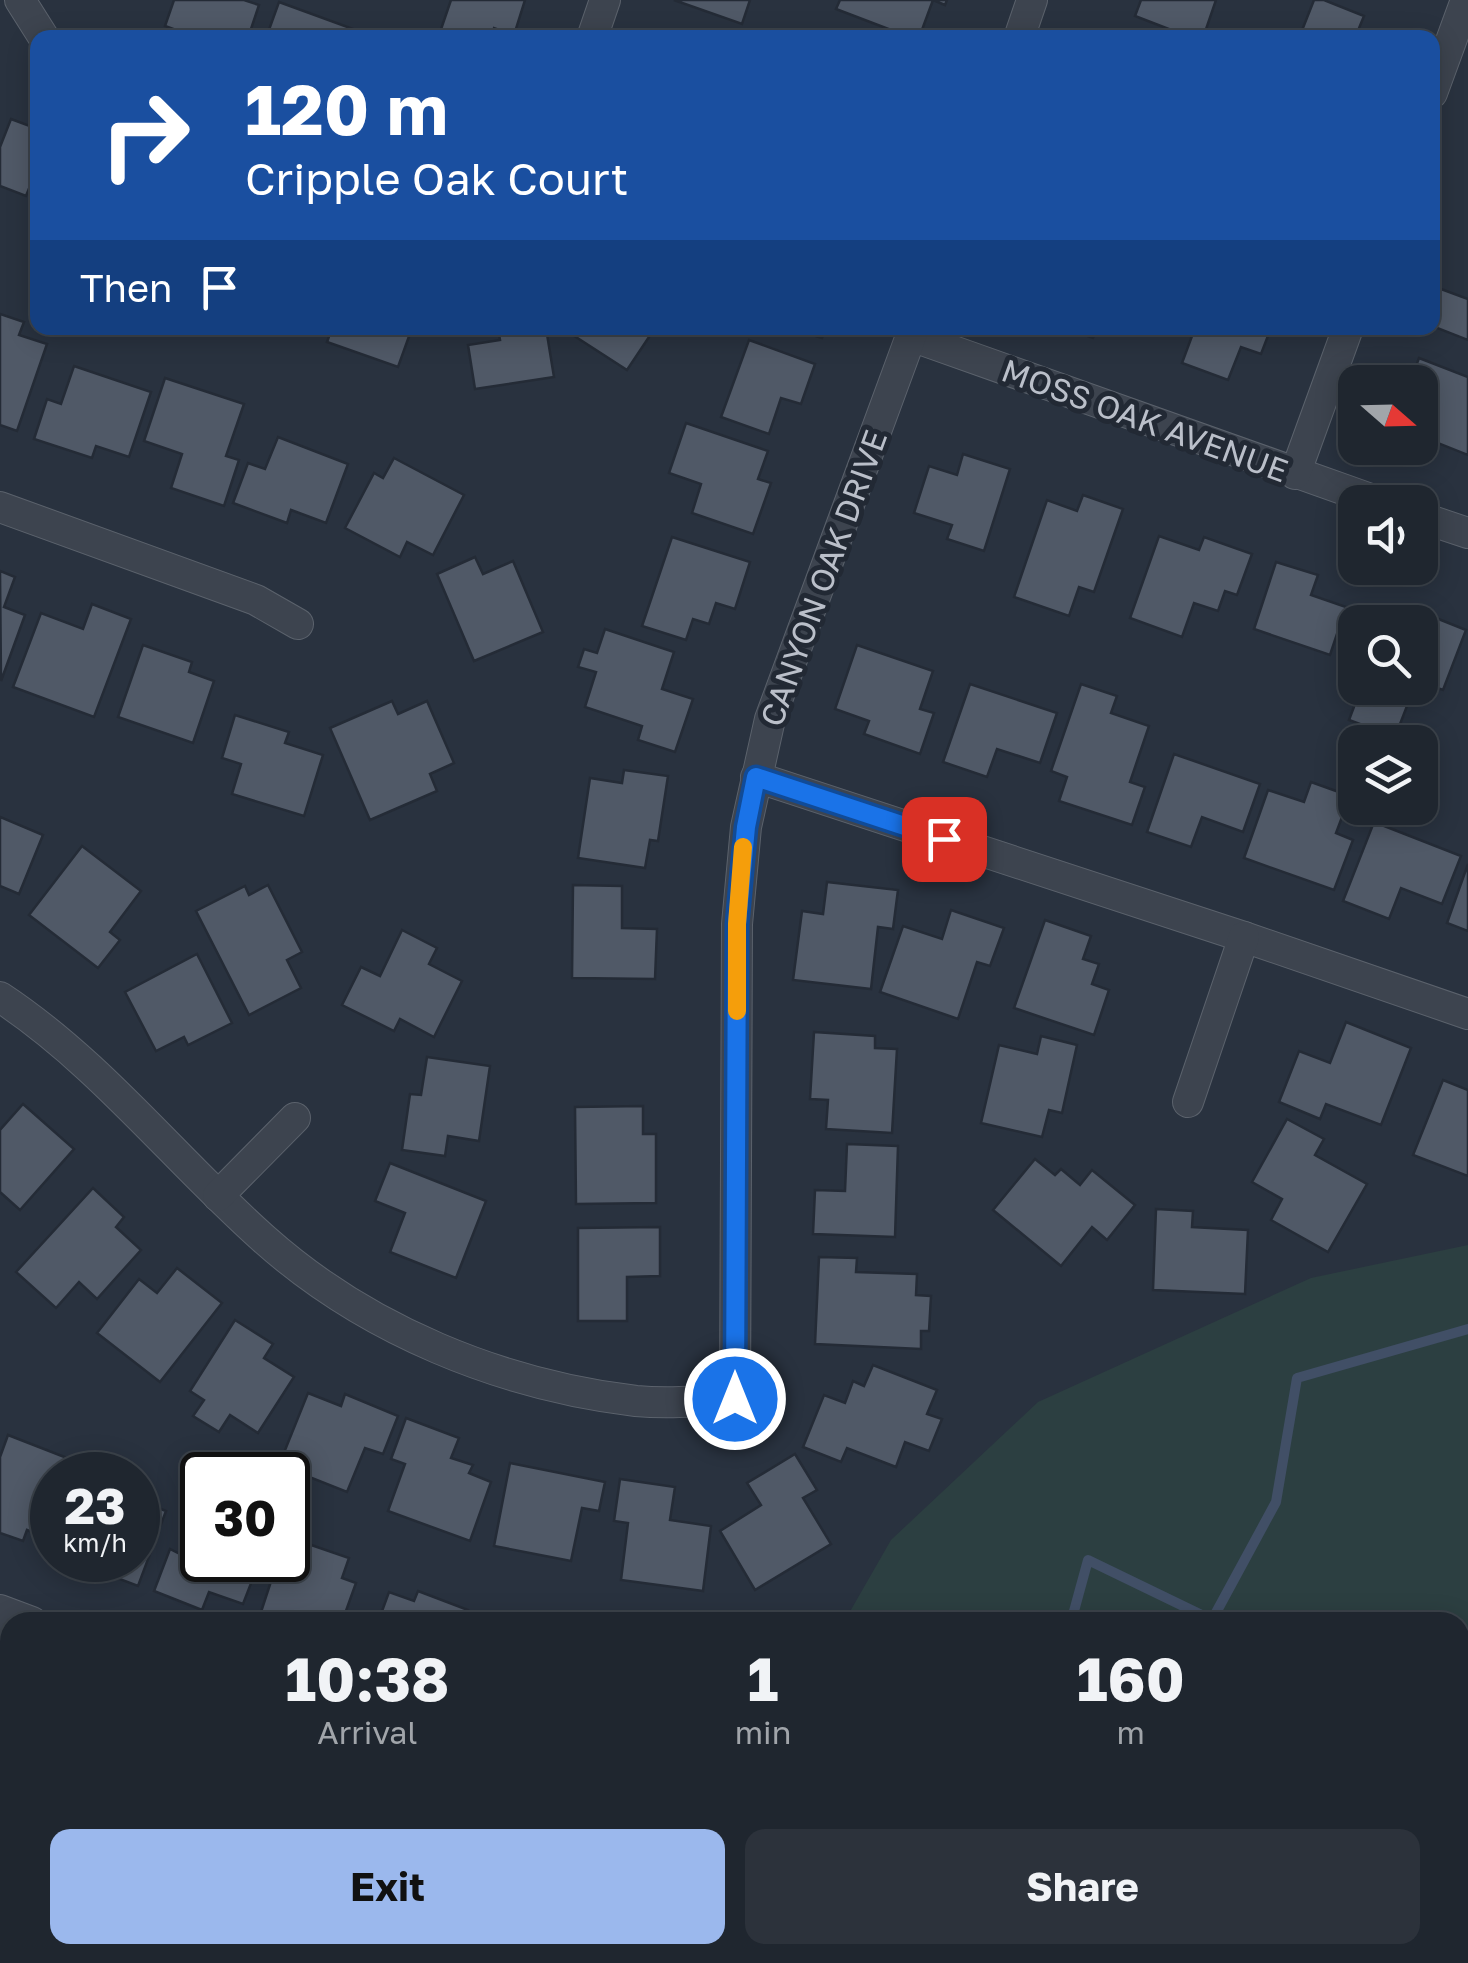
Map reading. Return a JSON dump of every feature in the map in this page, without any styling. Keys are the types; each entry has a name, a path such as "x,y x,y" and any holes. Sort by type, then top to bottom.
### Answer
{"street":[{"path":"20,0 38,30"},
{"path":"595,30 605,0"},
{"path":"1022,30 1032,0"},
{"path":"1440,71 1466,0"},
{"name":"CANYON OAK DRIVE","path":"0,997 69,1048 265,1240 309,1276 406,1333 500,1371 587,1393 640,1401 735,1399 737,924 746,827 770,720 911,335"},
{"name":"MOSS OAK AVENUE","path":"920,335 1338,488"},
{"path":"1296,474 1346,335"},
{"path":"0,507 256,600 298,624"},
{"path":"1438,522 1468,533"},
{"path":"756,777 1468,1014"},
{"path":"1188,1102 1244,937"},
{"path":"218,1196 295,1118"}],"shaded area":[{"path":"1468,1245 1468,1612 850,1612 891,1540 1038,1402 1311,1278"}],"building":[{"path":"174,0 244,0 259,5 251,30 176,30 165,26"},
{"path":"451,0 525,0 516,30 441,30"},
{"path":"674,0 750,0 742,24"},
{"path":"840,0 933,0 922,30 891,30 836,9"},
{"path":"1141,0 1216,0 1206,30 1171,30 1135,16"},
{"path":"1314,0 1324,0 1364,16 1358,30 1302,30"},
{"path":"279,2 353,29 353,30 269,30"},
{"path":"11,119 30,126 30,186 26,196 0,186 0,147"},
{"path":"1440,292 1468,299 1468,340 1440,329"},
{"path":"0,314 24,322 19,335 47,344 17,431 0,425"},
{"path":"330,335 409,335 398,367 327,342"},
{"path":"499,335 547,335 554,377 475,389 468,345 500,340"},
{"path":"573,335 650,335 627,370"},
{"path":"1192,335 1268,335 1261,354 1241,347 1228,380 1182,363"},
{"path":"749,340 815,364 801,404 781,398 769,434 721,417"},
{"path":"1419,358 1437,365 1416,365"},
{"path":"1438,365 1468,377 1468,455 1438,443"},
{"path":"74,366 151,392 129,457 96,446 92,458 34,439 47,399 61,404"},
{"path":"165,378 244,404 226,456 239,460 224,506 171,488 182,454 144,441"},
{"path":"686,423 768,451 758,479 771,483 753,534 692,513 701,484 669,473"},
{"path":"278,437 348,464 326,523 291,510 287,523 233,503 248,463 265,469"},
{"path":"963,454 1010,469 984,551 947,539 952,525 914,513 929,466 957,475"},
{"path":"394,458 464,495 433,555 407,542 400,557 345,528 374,473 383,478"},
{"path":"1083,495 1123,509 1094,592 1079,587 1069,616 1014,597 1047,500 1077,511"},
{"path":"1159,536 1199,550 1204,537 1252,554 1237,595 1225,591 1218,611 1194,603 1182,637 1130,618"},
{"path":"672,537 750,562 735,609 716,603 709,624 693,619 686,640 642,626"},
{"path":"475,557 483,574 513,561 543,632 474,661 437,574"},
{"path":"1276,562 1318,575 1311,595 1340,605 1338,631 1330,655 1254,629"},
{"path":"0,571 15,577 4,607 25,615 1,681"},
{"path":"92,604 131,619 94,717 13,687 41,613 83,629"},
{"path":"1438,619 1466,630 1443,690 1438,688"},
{"path":"605,629 674,652 662,689 693,699 675,752 638,740 642,726 585,707 596,672 578,667 584,649 597,653"},
{"path":"143,645 192,662 189,672 214,681 193,743 118,717"},
{"path":"857,645 933,671 920,709 934,713 920,754 864,734 869,721 835,709"},
{"path":"970,684 1057,713 1040,763 997,749 987,777 943,762"},
{"path":"1081,684 1117,696 1111,713 1149,726 1130,782 1145,787 1132,825 1059,801 1067,777 1051,771"},
{"path":"392,701 398,714 427,701 454,763 430,774 437,791 370,820 330,728"},
{"path":"1355,705 1407,705 1400,725 1363,725 1349,720"},
{"path":"235,715 289,732 285,743 323,755 304,816 232,794 241,764 222,758"},
{"path":"1174,754 1260,784 1243,832 1202,817 1191,847 1147,832"},
{"path":"624,770 668,776 658,841 650,840 645,868 578,858 590,778 622,783"},
{"path":"1311,782 1338,792 1336,833 1353,840 1334,890 1244,858 1268,790 1304,802"},
{"path":"0,817 43,835 19,894 0,886"},
{"path":"1373,825 1461,856 1442,904 1401,888 1389,919 1343,901"},
{"path":"82,846 141,891 110,932 120,940 98,968 29,915"},
{"path":"1468,864 1468,931 1447,923"},
{"path":"827,882 898,890 893,929 878,927 871,989 793,980 802,911 823,914"},
{"path":"268,885 302,952 287,960 301,988 249,1015 196,911 245,886 249,895"},
{"path":"573,885 622,886 622,928 657,929 655,979 572,978"},
{"path":"951,910 1004,928 990,966 977,962 958,1019 880,992 903,926 942,939"},
{"path":"1045,920 1091,936 1083,959 1099,964 1092,984 1109,990 1094,1035 1014,1008"},
{"path":"402,930 437,948 429,964 462,981 434,1037 400,1019 394,1031 342,1005 361,967 380,976"},
{"path":"197,954 232,1023 188,1045 184,1037 156,1051 125,992"},
{"path":"1346,1022 1411,1048 1381,1125 1326,1104 1320,1119 1279,1102 1299,1051 1330,1063"},
{"path":"814,1032 875,1036 875,1048 897,1049 892,1133 826,1129 828,1100 810,1099"},
{"path":"1041,1036 1077,1045 1062,1113 1049,1110 1042,1137 981,1123 999,1045 1037,1054"},
{"path":"427,1057 490,1066 479,1141 448,1136 445,1156 402,1150 410,1094 421,1095"},
{"path":"1443,1080 1468,1090 1468,1176 1413,1155"},
{"path":"23,1104 74,1149 20,1210 0,1192 0,1130"},
{"path":"643,1106 643,1134 656,1134 656,1203 576,1204 575,1107"},
{"path":"1287,1119 1324,1139 1315,1155 1367,1184 1328,1252 1271,1220 1282,1199 1252,1182"},
{"path":"847,1144 898,1146 895,1237 813,1234 815,1190 845,1191"},
{"path":"1035,1159 1055,1175 1061,1169 1080,1185 1092,1170 1135,1205 1107,1240 1092,1227 1061,1266 993,1210"},
{"path":"390,1163 486,1201 456,1278 390,1252 405,1213 375,1201"},
{"path":"93,1188 124,1217 116,1227 141,1250 97,1299 79,1282 56,1308 16,1272"},
{"path":"1156,1209 1193,1211 1192,1227 1248,1230 1245,1294 1153,1290"},
{"path":"660,1227 660,1276 627,1277 627,1321 578,1321 578,1228"},
{"path":"819,1257 857,1258 856,1272 917,1274 916,1295 931,1296 929,1331 921,1331 921,1349 815,1344"},
{"path":"177,1268 222,1303 160,1382 97,1333 139,1279 157,1293"},
{"path":"235,1320 273,1344 264,1358 294,1377 258,1433 230,1415 219,1432 193,1416 204,1400 190,1391"},
{"path":"873,1365 937,1390 927,1414 942,1419 929,1451 905,1442 896,1467 847,1448 841,1462 803,1447 824,1395 845,1403 853,1381 864,1386"},
{"path":"308,1393 341,1406 345,1394 398,1416 383,1454 365,1448 347,1492 310,1477 310,1452 284,1452"},
{"path":"406,1418 459,1438 451,1458 473,1465 469,1473 491,1482 470,1541 388,1511 405,1464 391,1459"},
{"path":"8,1435 52,1452 30,1452 30,1531 27,1530 23,1541 0,1533 0,1457"},
{"path":"795,1454 817,1490 803,1498 831,1544 755,1590 720,1531 761,1505 747,1483"},
{"path":"510,1463 605,1482 599,1511 582,1508 571,1561 494,1546"},
{"path":"620,1479 675,1487 670,1520 711,1526 703,1591 621,1580 628,1523 614,1521"},
{"path":"310,1545 349,1558 342,1578 356,1583 346,1612 261,1612 271,1582 310,1582"},
{"path":"170,1549 180,1554 180,1582 252,1582 243,1604 209,1592 202,1610 154,1591"},
{"path":"418,1591 468,1610 382,1612 389,1592 414,1601"}],"waterway":[{"path":"1216,1612 1276,1502 1297,1378 1468,1329"},
{"path":"1074,1612 1088,1560 1195,1612"}],"slow traffic":[{"path":"737,1011 737,924 743,847"}],"route":[{"path":"735,1399 737,924 746,827 756,777 944,839"}]}
